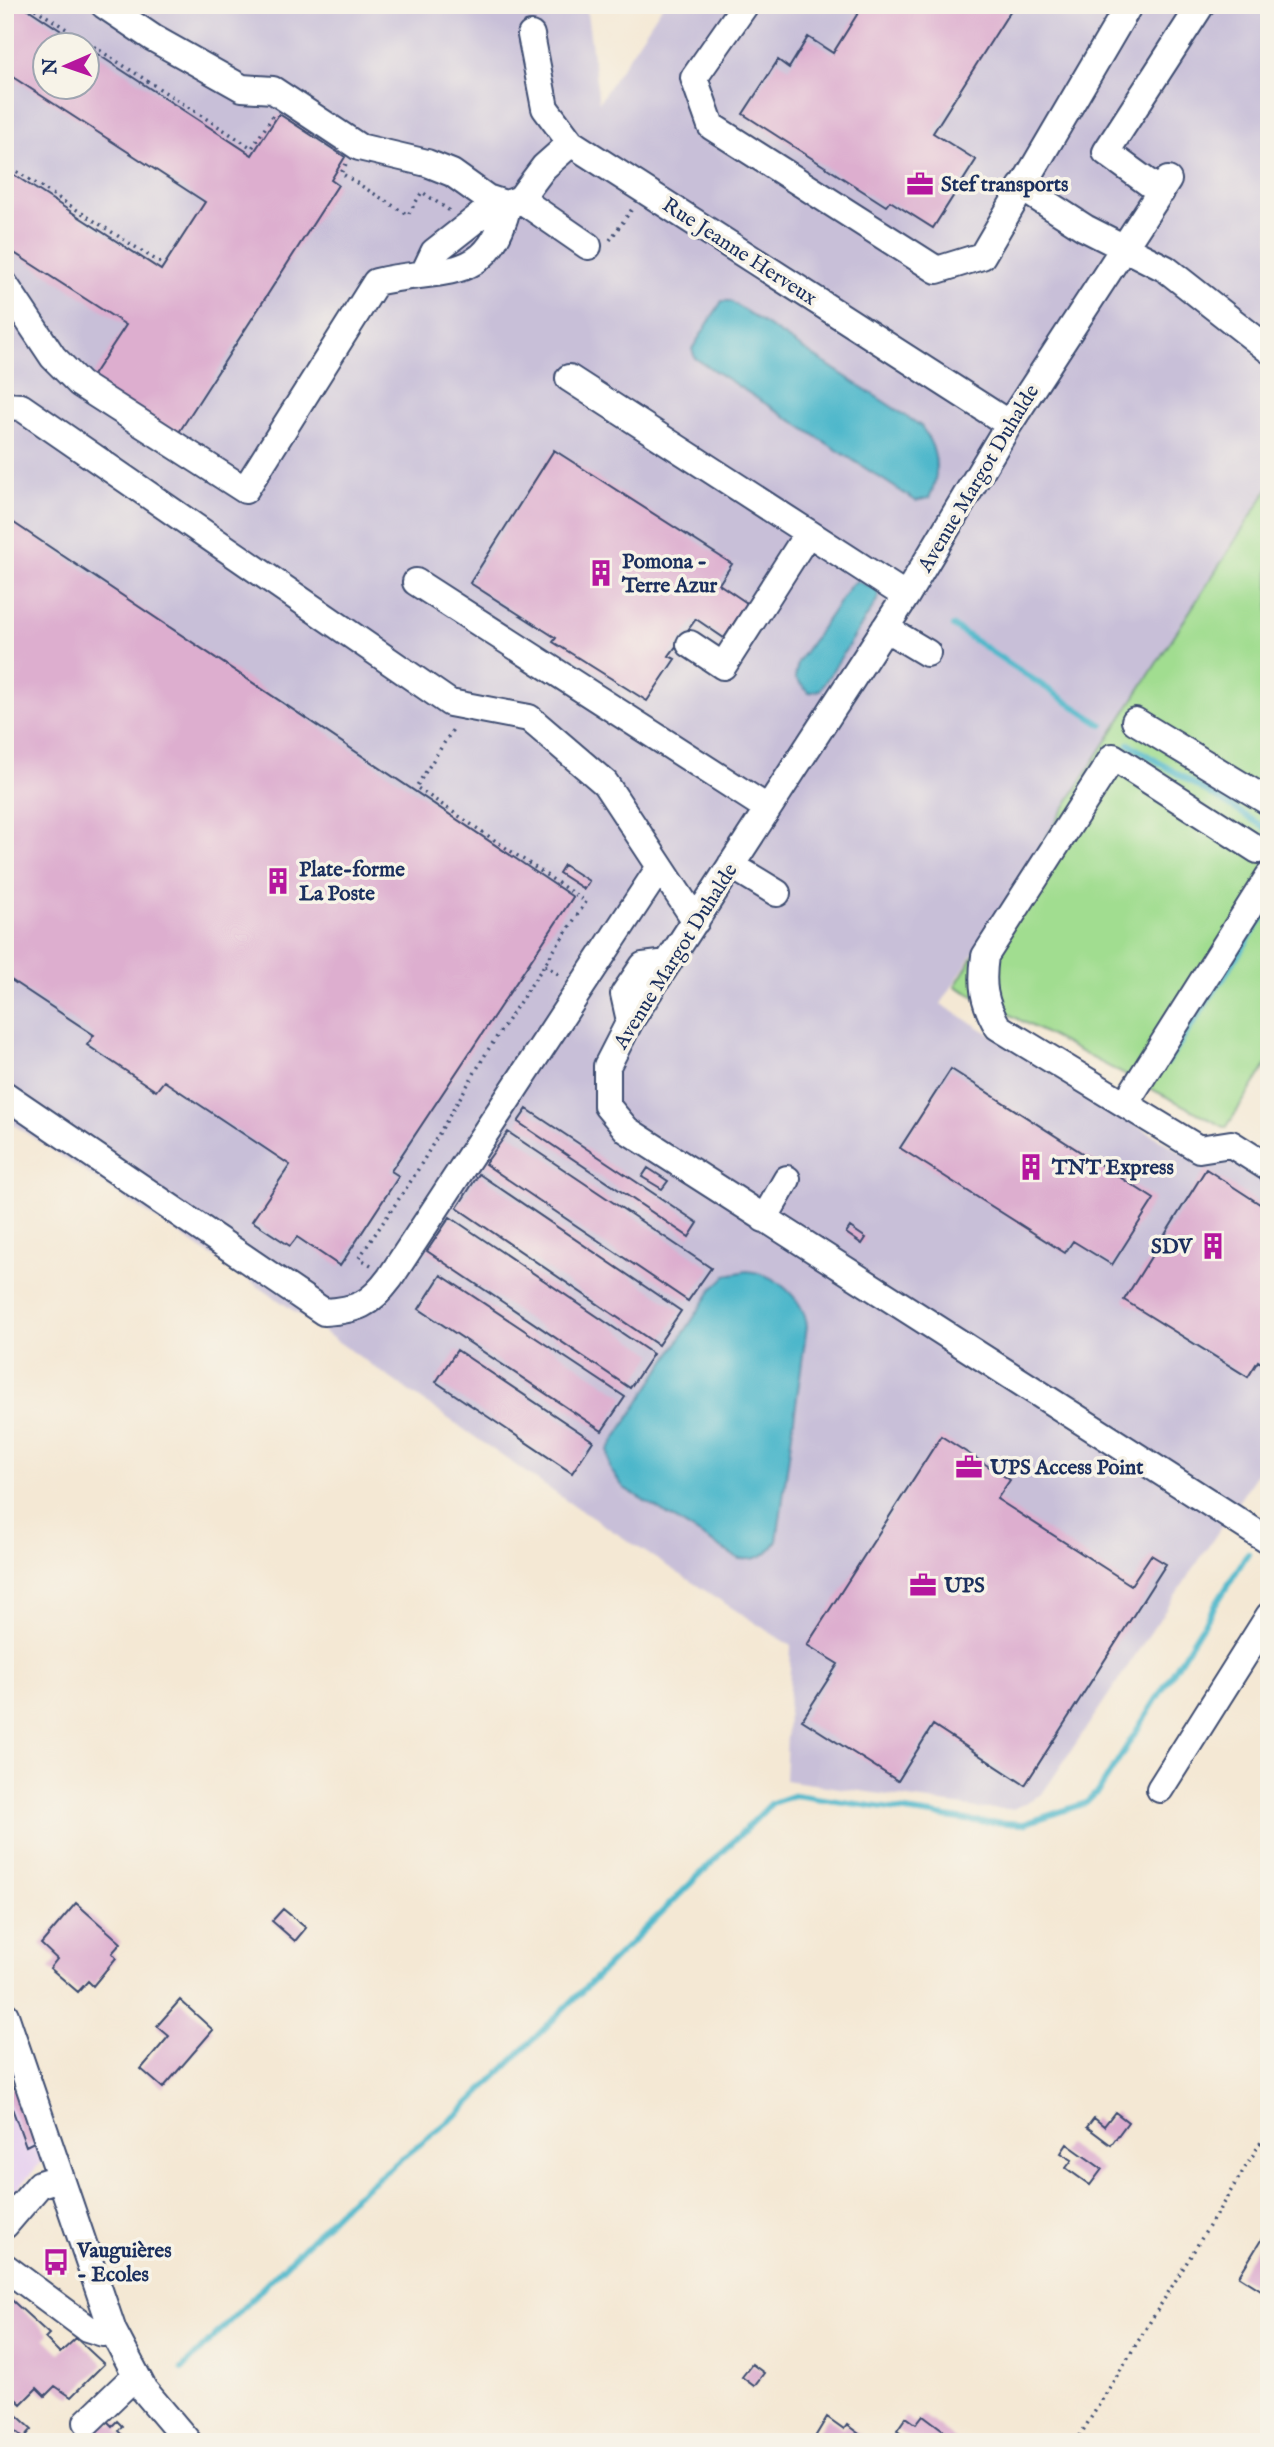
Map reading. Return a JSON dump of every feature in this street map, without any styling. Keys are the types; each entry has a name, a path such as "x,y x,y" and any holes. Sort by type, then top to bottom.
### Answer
{"street":[{"path":"104,5 153,38 242,88 273,90 356,150 427,163 452,173 487,198 514,202 588,246"},
{"path":"746,5 694,78 711,126 937,270 982,256 1129,5"},
{"name":"Avenue Margot Duhalde","path":"1201,5 1106,152 1164,186 1009,424 906,596 630,1021 607,1066 607,1105 627,1130 1269,1541"},
{"name":"Rue Jeanne Herveux","path":"531,35 545,108 571,143 1009,424"},
{"path":"5,285 53,357 80,384 245,490 376,282 424,273 461,270 487,251 500,234 514,202 544,167 571,143"},
{"path":"1021,187 1085,228 1166,269 1269,350"},
{"path":"424,273 434,252 469,224 485,212 514,202"},
{"path":"569,378 906,596"},
{"path":"5,406 21,407 450,703 529,718 605,783 696,921"},
{"path":"690,644 723,666 808,533"},
{"path":"416,582 767,808"},
{"path":"885,628 927,653"},
{"path":"1135,721 1269,802"},
{"path":"1258,850 1113,757 985,956 981,984 987,1009 998,1027 1199,1149 1231,1144 1269,1168"},
{"path":"731,865 777,893"},
{"path":"5,1095 324,1312 350,1311 376,1297 390,1278 660,867"},
{"path":"1125,1104 1269,876"},
{"path":"764,1219 787,1179"},
{"path":"1160,1788 1269,1616"},
{"path":"5,2015 113,2331 135,2376 188,2442"},
{"path":"5,2225 40,2184 59,2178"},
{"path":"5,2267 87,2328 103,2333 113,2331"},
{"path":"87,2422 135,2376"}],"path":[{"path":"29,5 252,148 278,108"},
{"path":"356,150 341,173 408,215 422,192 469,224"},
{"path":"5,164 162,264"},
{"path":"390,1278 359,1258 413,1178 488,1050 586,902 416,786 468,706"},
{"path":"1076,2442 1269,2129"}],"shaded area":[{"path":"5,5 586,5 599,102 663,5 1269,5 1269,486 941,1004 1203,1166 1215,1147 1269,1183 1269,1456 1042,1794 1013,1809 984,1809 785,1780 791,1646 574,1506 271,1295 5,1119"},
{"path":"17,2086 44,2159 5,2203 5,2093"}],"green space":[{"path":"1269,488 1269,1061 1226,1128 955,986 1084,776"}],"water":[{"path":"722,301 730,301 921,426 931,443 936,461 935,479 929,498 916,501 695,358 692,349"},
{"path":"857,581 876,589 879,596 820,690 809,693 795,678 798,662 851,585"},
{"path":"747,1271 768,1277 786,1289 800,1306 807,1326 777,1541 765,1554 756,1558 739,1559 624,1488 610,1469 608,1450 713,1288 727,1275"}],"building":[{"path":"5,5 22,5 63,32 32,32 32,90 5,72"},
{"path":"863,5 1014,5 933,133 976,160 933,228 890,201 886,206 743,114 778,60 789,68 808,37 833,53"},
{"path":"102,57 252,155 279,114 345,157 331,180 338,185 176,437 88,383 126,325 5,247 5,169 161,270 205,202 51,102 102,102"},
{"name":"Pomona - Terre Azur","path":"554,450 732,564 719,584 747,603 724,638 696,619 669,656 675,659 647,701 553,642 556,638 470,583"},
{"name":"Plate-forme La Poste","path":"5,517 573,897 391,1171 399,1176 340,1266 297,1237 290,1246 252,1221 290,1165 164,1081 156,1091 87,1045 94,1035 5,976"},
{"path":"564,865 589,881 584,889 559,873"},
{"name":"TNT Express","path":"951,1069 1154,1199 1112,1265 1073,1241 1065,1253 900,1148"},
{"path":"527,1109 698,1223 689,1237 518,1122"},
{"path":"508,1132 711,1268 688,1301 485,1164"},
{"path":"648,1168 668,1181 662,1189 642,1177"},
{"name":"SDV","path":"1206,1169 1269,1210 1269,1368 1258,1361 1248,1377 1124,1300"},
{"path":"479,1174 681,1311 658,1345 457,1208"},
{"path":"450,1217 653,1354 630,1388 427,1251"},
{"path":"850,1227 866,1238 862,1244 846,1233"},
{"path":"441,1275 625,1397 602,1431 419,1309"},
{"path":"457,1350 593,1441 572,1473 436,1382"},
{"path":"941,1436 1010,1480 997,1499 1131,1585 1151,1555 1166,1564 1025,1785 933,1725 898,1781 802,1720 838,1664 807,1645"},
{"path":"76,1903 121,1943 112,1953 116,1958 93,1986 88,1981 78,1992 50,1968 57,1959 41,1944"},
{"path":"283,1909 306,1928 295,1941 272,1921"},
{"path":"180,2000 213,2030 163,2088 141,2069 169,2036 157,2026"},
{"path":"17,2086 36,2141 26,2146 6,2092"},
{"path":"1115,2112 1128,2122 1111,2145 1087,2127 1094,2118 1104,2126"},
{"path":"1067,2144 1102,2169 1090,2185 1066,2168 1072,2160 1061,2153"},
{"path":"1269,2227 1269,2295 1239,2276"},
{"path":"5,2294 49,2334 45,2338 60,2353 76,2338 104,2364 71,2397 55,2386 45,2396 37,2388 21,2404 5,2389"},
{"path":"752,2364 764,2373 754,2386 742,2377"},
{"path":"12,2411 32,2429 24,2438 5,2421"},
{"path":"923,2415 959,2442 914,2442 897,2430 906,2417 916,2424"},
{"path":"827,2417 844,2429 847,2425 870,2442 812,2442"},
{"path":"105,2419 112,2426 117,2421 122,2426 118,2431 127,2440 83,2442"}],"waterway":[{"path":"953,626 1102,725"},
{"path":"1129,744 1269,830"},
{"path":"1167,1063 1269,908"},
{"path":"182,2369 349,2201 459,2113 772,1803 795,1795 974,1821 1023,1824 1086,1803 1100,1789 1248,1553"}],"place":[{"name":"Stef transports","path":"920,184"},
{"name":"Pomona - Terre Azur","path":"601,573"},
{"name":"Plate-forme La Poste","path":"278,881"},
{"name":"TNT Express","path":"1031,1167"},
{"name":"SDV","path":"1213,1246"},
{"name":"UPS Access Point","path":"969,1467"},
{"name":"UPS","path":"923,1585"},
{"name":"Vauguières - Ecoles","path":"56,2262"}]}
